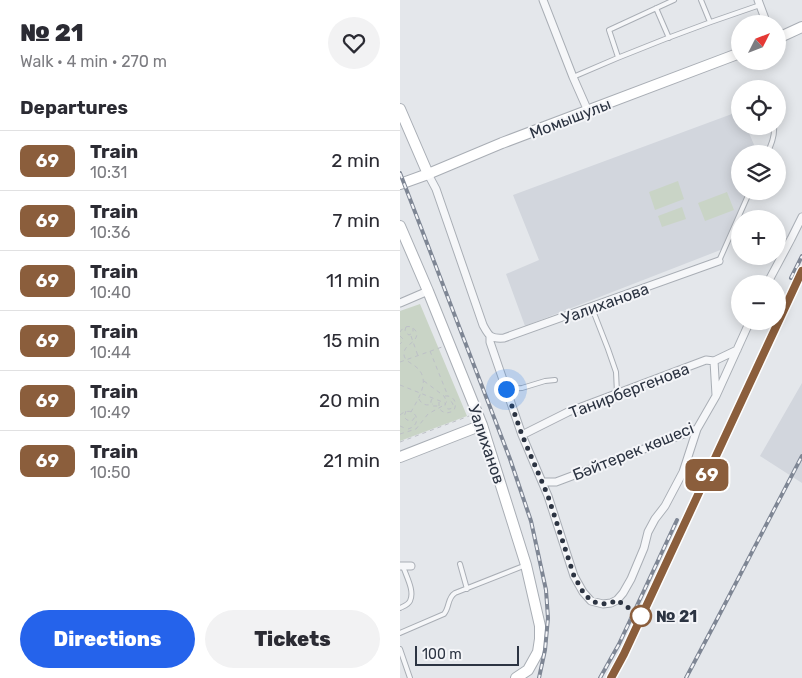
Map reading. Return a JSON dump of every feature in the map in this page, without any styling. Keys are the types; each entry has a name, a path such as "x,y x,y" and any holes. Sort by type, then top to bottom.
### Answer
{"street":[{"path":"543,0 588,111"},
{"path":"759,3 764,15"},
{"path":"786,34 802,27"},
{"name":"Момышулы","path":"400,184 502,143 731,56"},
{"path":"400,109 436,188 483,325 490,337 490,342 522,435 542,482 574,576 583,592 591,601 602,604 617,600 631,579 644,548 648,532 665,506 683,472 697,429"},
{"path":"772,275 802,217"},
{"name":"Уалиханов","path":"400,226 482,425 526,565 540,626 540,639 538,652 528,670 516,678"},
{"name":"Уалиханова","path":"490,337 496,339 504,338 719,261"},
{"path":"400,303 428,292"},
{"name":"Бәйтерек көшесі","path":"542,482 556,482 697,429 716,396 746,330"},
{"name":"Танирбергенова","path":"522,435 568,412 737,350"},
{"path":"714,360 716,396"},
{"path":"400,457 482,425"},
{"path":"402,566 411,566"}],"lane":[{"path":"618,57 609,30 674,0"},
{"path":"701,0 710,22"},
{"path":"573,77 618,57 759,3"},
{"path":"656,8 669,38"},
{"path":"719,261 746,200"},
{"path":"592,308 616,372 617,393"},
{"path":"506,389 522,388 555,380"},
{"path":"460,564 467,589"},
{"path":"400,633 444,614 451,596 526,565"},
{"path":"400,608 406,606 410,601 411,592 402,566"},
{"path":"400,650 410,678"}],"path":[{"path":"407,326 406,333 411,335"},
{"path":"400,332 401,329 407,326 412,327 417,333 416,339 406,348 404,353 406,360 419,371 424,381 421,393 411,412"},
{"path":"412,327 414,331 411,335 418,356"},
{"path":"400,336 403,339 400,344"},
{"path":"400,362 444,347"},
{"path":"430,352 448,396"},
{"path":"418,398 422,403 439,407 444,413 454,410 456,403 454,400 444,396 424,381"},
{"path":"400,385 446,403"},
{"path":"444,396 446,403"},
{"path":"432,398 432,404"},
{"path":"439,401 439,407"},
{"path":"400,434 416,428 428,414 446,403"},
{"path":"400,415 402,412 407,411 415,415 417,419 416,424 409,430"},
{"path":"407,411 404,414 407,420 412,421 415,415"},
{"path":"400,438 401,442 469,417 470,414"},
{"path":"400,426 409,430"}],"shaded area":[{"path":"731,114 731,135 750,135 754,145 731,145 731,200 745,200 740,210 731,210 731,231 723,249 525,326 506,274 539,260 513,195"},
{"path":"802,383 802,483 760,456"}],"green space":[{"path":"678,181 684,199 655,210 649,192"},
{"path":"727,192 734,210 705,221 698,203"},
{"path":"682,207 686,219 662,227 658,216"},
{"path":"420,304 467,416 400,441 400,311"}],"railway":[{"path":"400,173 510,459 531,521 546,590 548,618 545,650 539,678"},
{"path":"791,278 802,256"},
{"path":"611,678 624,654 802,271"},
{"path":"686,678 802,456"},
{"path":"600,678 619,644 677,520"}],"train":[{"name":"69","path":"611,678 624,654 802,271"}],"place":[{"name":"№ 21","path":"641,616"}],"route":[{"path":"506,389 522,435 548,496 574,576 583,592 591,601 602,604 617,600 641,616"}]}
